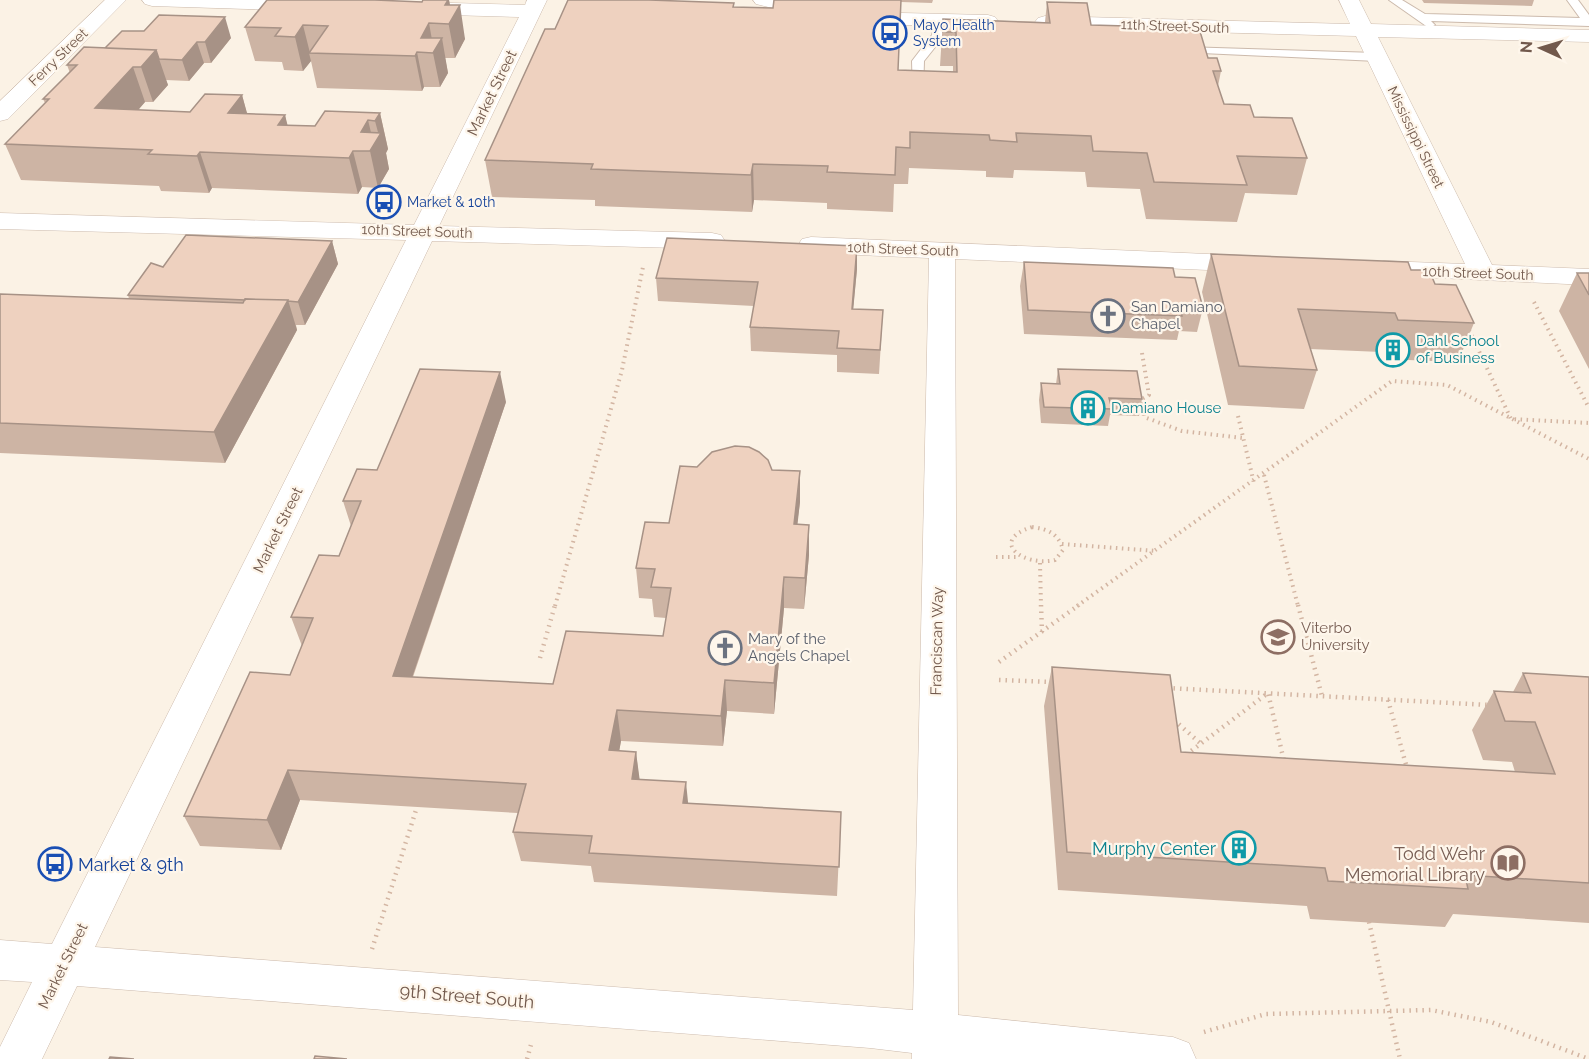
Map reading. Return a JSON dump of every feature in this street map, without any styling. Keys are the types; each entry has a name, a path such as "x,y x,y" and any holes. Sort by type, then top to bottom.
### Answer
{"street":[{"name":"Ferry Street","path":"0,114 116,0"},
{"path":"152,0 325,5"},
{"path":"763,0 818,13 939,28 1005,21"},
{"name":"Mississippi Street","path":"1349,0 1483,273"},
{"path":"394,7 535,6"},
{"name":"Market Street","path":"18,1059 535,6"},
{"name":"11th Street South","path":"1028,22 1364,31 1428,25 1589,27"},
{"name":"10th Street South","path":"0,221 424,231 738,242"},
{"name":"10th Street South","path":"786,244 1284,265"},
{"name":"Franciscan Way","path":"934,1046 942,250"},
{"name":"10th Street South","path":"1354,268 1589,277"},
{"name":"9th Street South","path":"0,960 360,988 934,1046 1187,1046"}],"lane":[{"path":"1394,0 1409,4 1428,25"},
{"path":"1572,0 1589,27"},
{"path":"917,98 917,59 920,52 939,28 952,40"},
{"path":"1175,50 1377,57"}],"path":[{"path":"540,658 619,381 644,264"},
{"path":"1531,297 1589,408"},
{"path":"1467,324 1511,418"},
{"path":"1463,334 1472,334"},
{"path":"1142,353 1149,394 1142,399 1144,417 1182,431 1243,438"},
{"path":"999,662 1254,483 1392,381 1447,385 1589,459"},
{"path":"1238,416 1254,483"},
{"path":"1511,418 1589,423"},
{"path":"1264,475 1322,696"},
{"path":"996,557 1020,557 1040,563 1055,560 1063,550 1062,544 1048,530 1024,528 1018,531 1011,541 1012,547 1020,557"},
{"path":"1062,544 1157,551"},
{"path":"1040,563 1042,632"},
{"path":"999,680 1057,683"},
{"path":"1161,688 1494,705"},
{"path":"1193,761 1191,751 1268,693"},
{"path":"1268,693 1285,763"},
{"path":"1388,700 1410,780"},
{"path":"1169,715 1200,743"},
{"path":"360,988 417,807"},
{"path":"1369,922 1400,1059"},
{"path":"1187,1046 1266,1014 1431,1010 1491,1022 1589,1059"}],"building":[{"path":"267,0 422,2 423,0 448,0 445,5 460,5 449,24 429,23 421,38 442,38 433,53 417,52 415,56 309,53 328,26 303,25 295,37 275,36 281,28 245,27"},
{"path":"568,0 734,3 733,7 773,8 774,0 901,0 898,70 957,72 956,32 943,32 943,19 1050,23 1047,2 1087,3 1091,25 1199,28 1208,58 1217,58 1221,71 1213,71 1224,104 1250,105 1254,117 1292,118 1307,158 1237,156 1247,185 1154,182 1147,153 1093,151 1091,136 1016,133 1017,142 990,140 989,135 910,132 910,148 896,147 895,175 827,172 828,166 753,164 751,175 591,169 593,164 485,160 545,29 555,29"},
{"path":"159,15 225,17 205,42 197,42 182,60 159,59 156,50 105,48 122,31 144,31"},
{"path":"84,47 156,50 141,67 133,67 95,108 190,112 205,94 242,95 228,113 285,115 278,125 315,126 325,111 380,113 375,121 368,120 361,132 381,133 370,151 353,151 349,158 200,152 197,156 148,154 152,150 5,144 49,99 43,99 77,65 67,65"},
{"path":"186,235 332,241 298,302 128,295 151,263 163,267"},
{"path":"667,238 857,246 852,309 883,310 880,350 837,348 839,331 750,327 758,282 656,278"},
{"path":"1211,254 1408,262 1411,270 1429,270 1435,284 1456,285 1474,323 1398,320 1395,313 1298,309 1317,370 1239,366"},
{"path":"1024,262 1173,268 1175,277 1195,278 1203,308 1180,307 1182,316 1028,310"},
{"path":"1577,273 1589,273 1589,295"},
{"path":"0,294 243,303 245,299 288,300 214,432 0,423"},
{"name":"Mary of the Angels Chapel","path":"420,369 500,372 393,676 553,684 566,631 663,636 671,588 651,587 655,569 636,568 645,522 669,523 680,466 697,467 712,452 735,446 749,447 759,452 768,460 772,470 800,471 794,524 809,525 805,578 784,577 774,683 725,680 721,716 617,710 609,750 636,752 632,779 686,782 683,803 841,812 839,867 589,853 592,836 513,832 526,784 288,770 267,820 184,816 250,672 290,675 313,618 291,617 319,555 339,556 361,501 343,501 357,469 377,470"},
{"path":"1058,369 1137,371 1142,399 1109,398 1112,409 1044,407 1041,383 1060,384"},
{"path":"1052,667 1170,675 1181,752 1555,774 1535,722 1505,721 1494,691 1531,693 1523,673 1589,677 1589,883 1465,875 1468,889 1328,881 1325,868 1067,852"},
{"path":"315,1056 347,1059 314,1059"},
{"path":"110,1057 134,1059 109,1059"}],"place":[{"name":"Mayo Health System","path":"890,33"},
{"name":"Market & 10th","path":"384,202"},
{"name":"San Damiano Chapel","path":"1108,316"},
{"name":"Dahl School of Business","path":"1393,350"},
{"name":"Damiano House","path":"1088,408"},
{"name":"Viterbo University","path":"1278,637"},
{"name":"Mary of the Angels Chapel","path":"725,648"},
{"name":"Murphy Center","path":"1239,848"},
{"name":"Todd Wehr Memorial Library","path":"1508,863"},
{"name":"Market & 9th","path":"55,864"}]}
